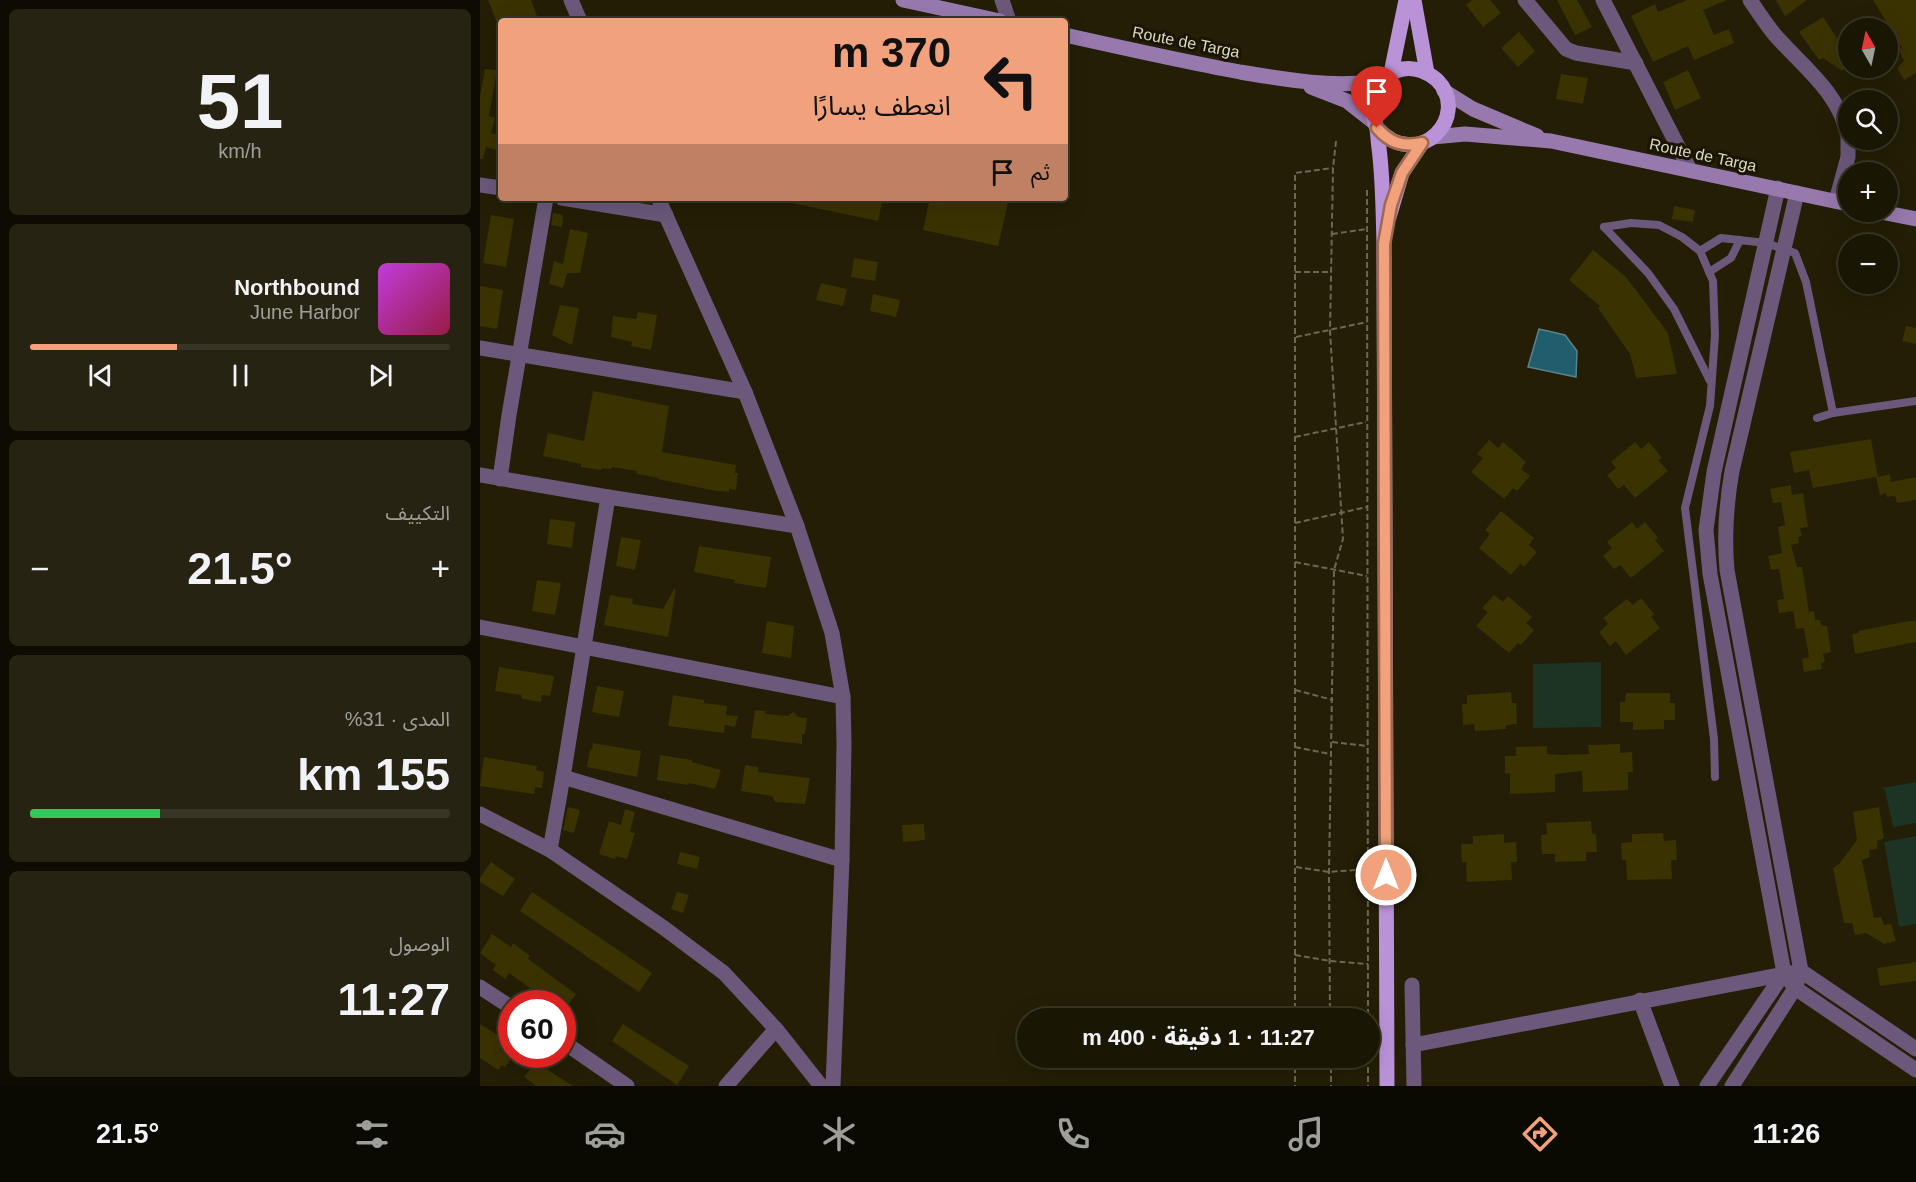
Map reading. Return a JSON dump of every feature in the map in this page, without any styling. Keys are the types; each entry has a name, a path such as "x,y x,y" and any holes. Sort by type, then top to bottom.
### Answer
{"main road":[{"path":"903,0 986,18"},
{"path":"1387,1086 1384,244 1382,167 1371,104 1374,92 1386,77 1406,0"},
{"path":"1414,0 1427,73"},
{"name":"Route de Targa","path":"1068,36 1193,63 1300,82 1359,84 1386,77"},
{"path":"1384,244 1391,205 1402,173 1428,140 1442,128 1447,116 1448,103 1437,81 1427,73 1415,69 1402,69 1386,77"},
{"name":"Route de Targa","path":"1300,82 1347,101 1376,126"},
{"name":"Route de Targa","path":"1444,91 1473,109 1551,141"},
{"path":"1376,126 1385,138 1397,144 1409,146 1428,140"},
{"name":"Route de Targa","path":"1428,140 1465,134 1551,141 1838,202"},
{"path":"1898,215 1916,219"}],"street":[{"path":"571,0 579,18"},
{"path":"1002,0 1008,18"},
{"path":"1525,0 1566,49 1576,53 1636,63"},
{"path":"1603,0 1690,170"},
{"path":"1750,0 1774,34 1834,100 1838,109"},
{"path":"480,185 498,188"},
{"path":"1778,188 1714,472 1706,546 1784,973 1795,988 1916,1070"},
{"path":"1732,1086 1795,988 1801,971 1729,582 1724,543 1727,499 1732,471 1797,193"},
{"path":"500,479 546,201"},
{"path":"580,201 666,215"},
{"path":"659,201 745,392 797,526 832,633 843,697 842,860 833,1086"},
{"path":"480,348 745,392"},
{"path":"480,476 797,526"},
{"path":"550,850 608,498"},
{"path":"480,627 843,697"},
{"path":"563,777 842,860"},
{"path":"481,818 550,850 664,928 724,973 776,1029 821,1086"},
{"path":"1413,1045 1801,971 1916,1049"},
{"path":"1707,1086 1784,973"},
{"path":"1412,985 1414,1086"},
{"path":"480,987 498,999"},
{"path":"1640,1000 1672,1086"},
{"path":"726,1086 776,1029"},
{"path":"576,1051 627,1086"}],"lane":[{"path":"1712,384 1674,309 1648,273 1604,227 1631,223 1659,225 1682,237 1700,251 1713,281 1715,335 1712,384 1710,406 1685,507 1714,738 1716,777"},
{"path":"1700,251 1721,238 1766,243 1795,253 1806,282 1833,413"},
{"path":"1709,272 1731,258 1740,240"},
{"path":"1817,418 1833,413 1916,401"}],"path":[{"path":"1330,1008 1329,872 1334,570 1343,538 1330,331 1333,168 1336,141"},
{"path":"1295,1008 1295,173 1333,168"},
{"path":"1367,180 1368,1008"},
{"path":"1332,234 1367,229"},
{"path":"1295,272 1331,272"},
{"path":"1295,337 1367,322"},
{"path":"1295,437 1367,422"},
{"path":"1295,522 1367,507"},
{"path":"1295,562 1367,576"},
{"path":"1295,690 1333,700"},
{"path":"1332,742 1368,746"},
{"path":"1295,747 1332,754"},
{"path":"1295,867 1329,872 1368,869"},
{"path":"1295,955 1368,964"},
{"path":"1295,1068 1295,1086"},
{"path":"1331,1068 1331,1086"},
{"path":"1368,1068 1368,1086"}],"green space":[{"path":"1601,662 1601,727 1533,728 1533,664"},
{"path":"1916,782 1916,823 1893,827 1885,790 1882,788"},
{"path":"1916,836 1916,924 1899,927 1884,842"}],"water":[{"path":"1539,329 1565,335 1577,351 1576,377 1528,367"}],"building":[{"path":"488,0 531,0 538,18 498,18 496,21"},
{"path":"1472,0 1490,0 1501,13 1483,27 1466,5"},
{"path":"1557,0 1577,0 1592,27 1575,35"},
{"path":"1687,0 1727,0 1703,10 1714,35 1729,29 1734,43 1694,60 1688,46 1653,62 1631,16 1655,4 1658,12"},
{"path":"1776,0 1807,0 1785,16"},
{"path":"1873,0 1916,0 1916,73 1904,80 1898,70 1904,61 1899,50 1902,48 1898,41 1898,18 1884,18"},
{"path":"1823,17 1838,40 1838,68 1823,58 1819,60 1799,32"},
{"path":"1519,32 1535,51 1518,67 1501,48"},
{"path":"485,69 497,70 489,116 495,118 491,133 498,135 498,142 496,150 486,147 483,159 480,159 480,96"},
{"path":"1688,70 1701,98 1675,110 1663,82"},
{"path":"1561,74 1588,78 1583,104 1556,99"},
{"path":"792,201 882,201 878,221 792,203"},
{"path":"929,201 1008,201 998,246 923,230"},
{"path":"1674,206 1695,210 1693,222 1672,219"},
{"path":"553,213 563,215 562,227 551,225"},
{"path":"491,215 514,219 506,267 483,263"},
{"path":"570,229 588,233 580,273 567,273 563,288 549,284 554,261 563,264"},
{"path":"1593,250 1626,277 1668,333 1677,374 1636,378 1630,354 1598,308 1600,306 1569,280"},
{"path":"854,258 878,262 875,281 851,277"},
{"path":"821,283 847,289 843,306 816,300"},
{"path":"480,286 503,290 497,329 480,326"},
{"path":"873,294 900,300 896,317 870,311"},
{"path":"560,305 579,308 572,345 552,335"},
{"path":"638,312 657,315 651,350 631,346 632,342 611,337 613,316 636,319"},
{"path":"1906,326 1916,328 1916,344 1902,341"},
{"path":"593,391 669,406 662,452 736,465 735,473 738,473 736,490 716,491 637,474 637,471 612,467 601,470 581,467 581,464 543,456 548,433 584,441"},
{"path":"1871,439 1878,477 1890,474 1891,482 1916,477 1916,500 1897,503 1895,496 1887,497 1886,493 1880,495 1876,477 1813,488 1809,470 1794,473 1790,452"},
{"path":"1489,440 1498,448 1503,442 1526,462 1521,469 1530,476 1517,491 1513,488 1504,499 1471,472 1483,458 1477,454"},
{"path":"1635,442 1641,449 1649,442 1662,458 1658,460 1668,471 1635,498 1624,485 1618,489 1607,475 1616,468 1611,462"},
{"path":"1791,485 1792,495 1803,493 1808,527 1800,528 1802,536 1798,537 1799,543 1791,545 1797,567 1802,567 1809,612 1814,611 1815,620 1820,620 1822,626 1827,626 1831,652 1823,654 1825,662 1821,663 1822,669 1804,672 1802,659 1809,657 1804,628 1796,629 1793,611 1779,613 1777,600 1784,599 1779,569 1771,570 1768,556 1782,553 1778,527 1785,525 1781,502 1773,503 1770,489"},
{"path":"1501,511 1534,538 1529,545 1537,552 1524,567 1520,564 1511,575 1479,548 1490,534 1485,530"},
{"path":"550,519 575,522 572,548 547,544"},
{"path":"1632,522 1637,529 1645,522 1658,538 1655,540 1664,551 1631,578 1620,565 1614,569 1603,556 1612,548 1607,542"},
{"path":"621,537 641,540 635,570 616,566"},
{"path":"699,546 771,557 766,588 734,583 735,580 694,572"},
{"path":"537,580 561,583 555,615 532,611"},
{"path":"676,589 668,637 604,625 610,595 633,599 632,604 663,609"},
{"path":"1494,595 1503,602 1508,596 1532,617 1526,623 1534,630 1521,645 1518,643 1509,653 1476,626 1488,612 1482,608"},
{"path":"1641,598 1654,614 1651,617 1660,628 1626,655 1616,641 1610,646 1599,632 1608,624 1603,618 1627,599 1633,605"},
{"path":"767,621 794,626 791,658 762,653"},
{"path":"1916,621 1916,642 1855,654 1852,634"},
{"path":"499,667 554,676 550,696 542,695 541,702 522,699 521,695 495,691"},
{"path":"597,686 624,691 619,717 592,712"},
{"path":"1511,692 1512,703 1516,703 1517,724 1506,725 1506,729 1475,731 1474,724 1463,725 1462,704 1467,704 1467,695"},
{"path":"1626,693 1670,693 1670,703 1675,703 1675,720 1664,720 1664,729 1633,730 1633,722 1620,722 1620,702 1625,702"},
{"path":"673,695 727,706 726,715 738,716 735,727 725,725 724,733 668,726"},
{"path":"755,710 765,711 765,714 788,716 793,712 798,717 807,718 805,734 802,734 802,744 751,738"},
{"path":"593,743 641,751 637,777 587,767"},
{"path":"1620,744 1620,753 1632,752 1633,772 1628,772 1628,790 1583,792 1582,771 1555,774 1555,792 1510,794 1510,773 1505,774 1505,756 1516,756 1516,747 1547,746 1547,754 1560,755 1589,754 1588,745"},
{"path":"660,755 692,760 692,762 721,770 715,789 689,783 688,785 657,780"},
{"path":"484,757 537,766 536,770 544,772 542,788 535,787 534,794 480,786"},
{"path":"745,765 758,767 758,772 810,778 805,804 775,802 772,796 741,791"},
{"path":"568,807 580,810 574,833 563,830"},
{"path":"1879,807 1884,838 1877,841 1877,849 1869,850 1870,857 1862,860 1874,918 1881,917 1884,925 1891,924 1896,941 1884,944 1866,933 1855,935 1852,923 1844,923 1833,868 1839,864 1857,840 1853,812"},
{"path":"625,809 635,812 630,832 635,833 627,859 616,856 615,859 599,854 609,821 621,825"},
{"path":"1591,821 1592,834 1596,834 1597,852 1586,852 1586,861 1555,862 1555,854 1542,854 1541,835 1547,834 1546,823"},
{"path":"924,824 925,840 903,842 902,825"},
{"path":"1663,833 1664,841 1676,840 1677,860 1671,860 1672,879 1627,880 1626,860 1622,860 1621,843 1632,842 1632,834"},
{"path":"1504,834 1504,843 1516,842 1517,862 1511,862 1512,880 1467,882 1466,862 1462,862 1461,844 1473,844 1473,836"},
{"path":"680,852 700,857 697,869 677,864"},
{"path":"491,862 515,879 503,896 480,882 480,878"},
{"path":"532,892 652,973 639,992 520,911"},
{"path":"677,892 689,895 683,913 671,909"},
{"path":"492,934 511,947 513,943 530,956 528,959 571,990 533,990 509,973 505,979 493,970 496,965 480,953"},
{"path":"1916,962 1916,981 1880,986 1877,968"},
{"path":"480,1024 498,1035 500,1068 498,1070 480,1058"},
{"path":"623,1024 689,1066 677,1085 612,1041"},
{"path":"531,1068 545,1068 573,1086 536,1086 524,1077"}],"route":[{"path":"1377,128 1385,138 1397,144 1409,146 1422,143 1402,173 1391,205 1384,244 1386,875"}]}
